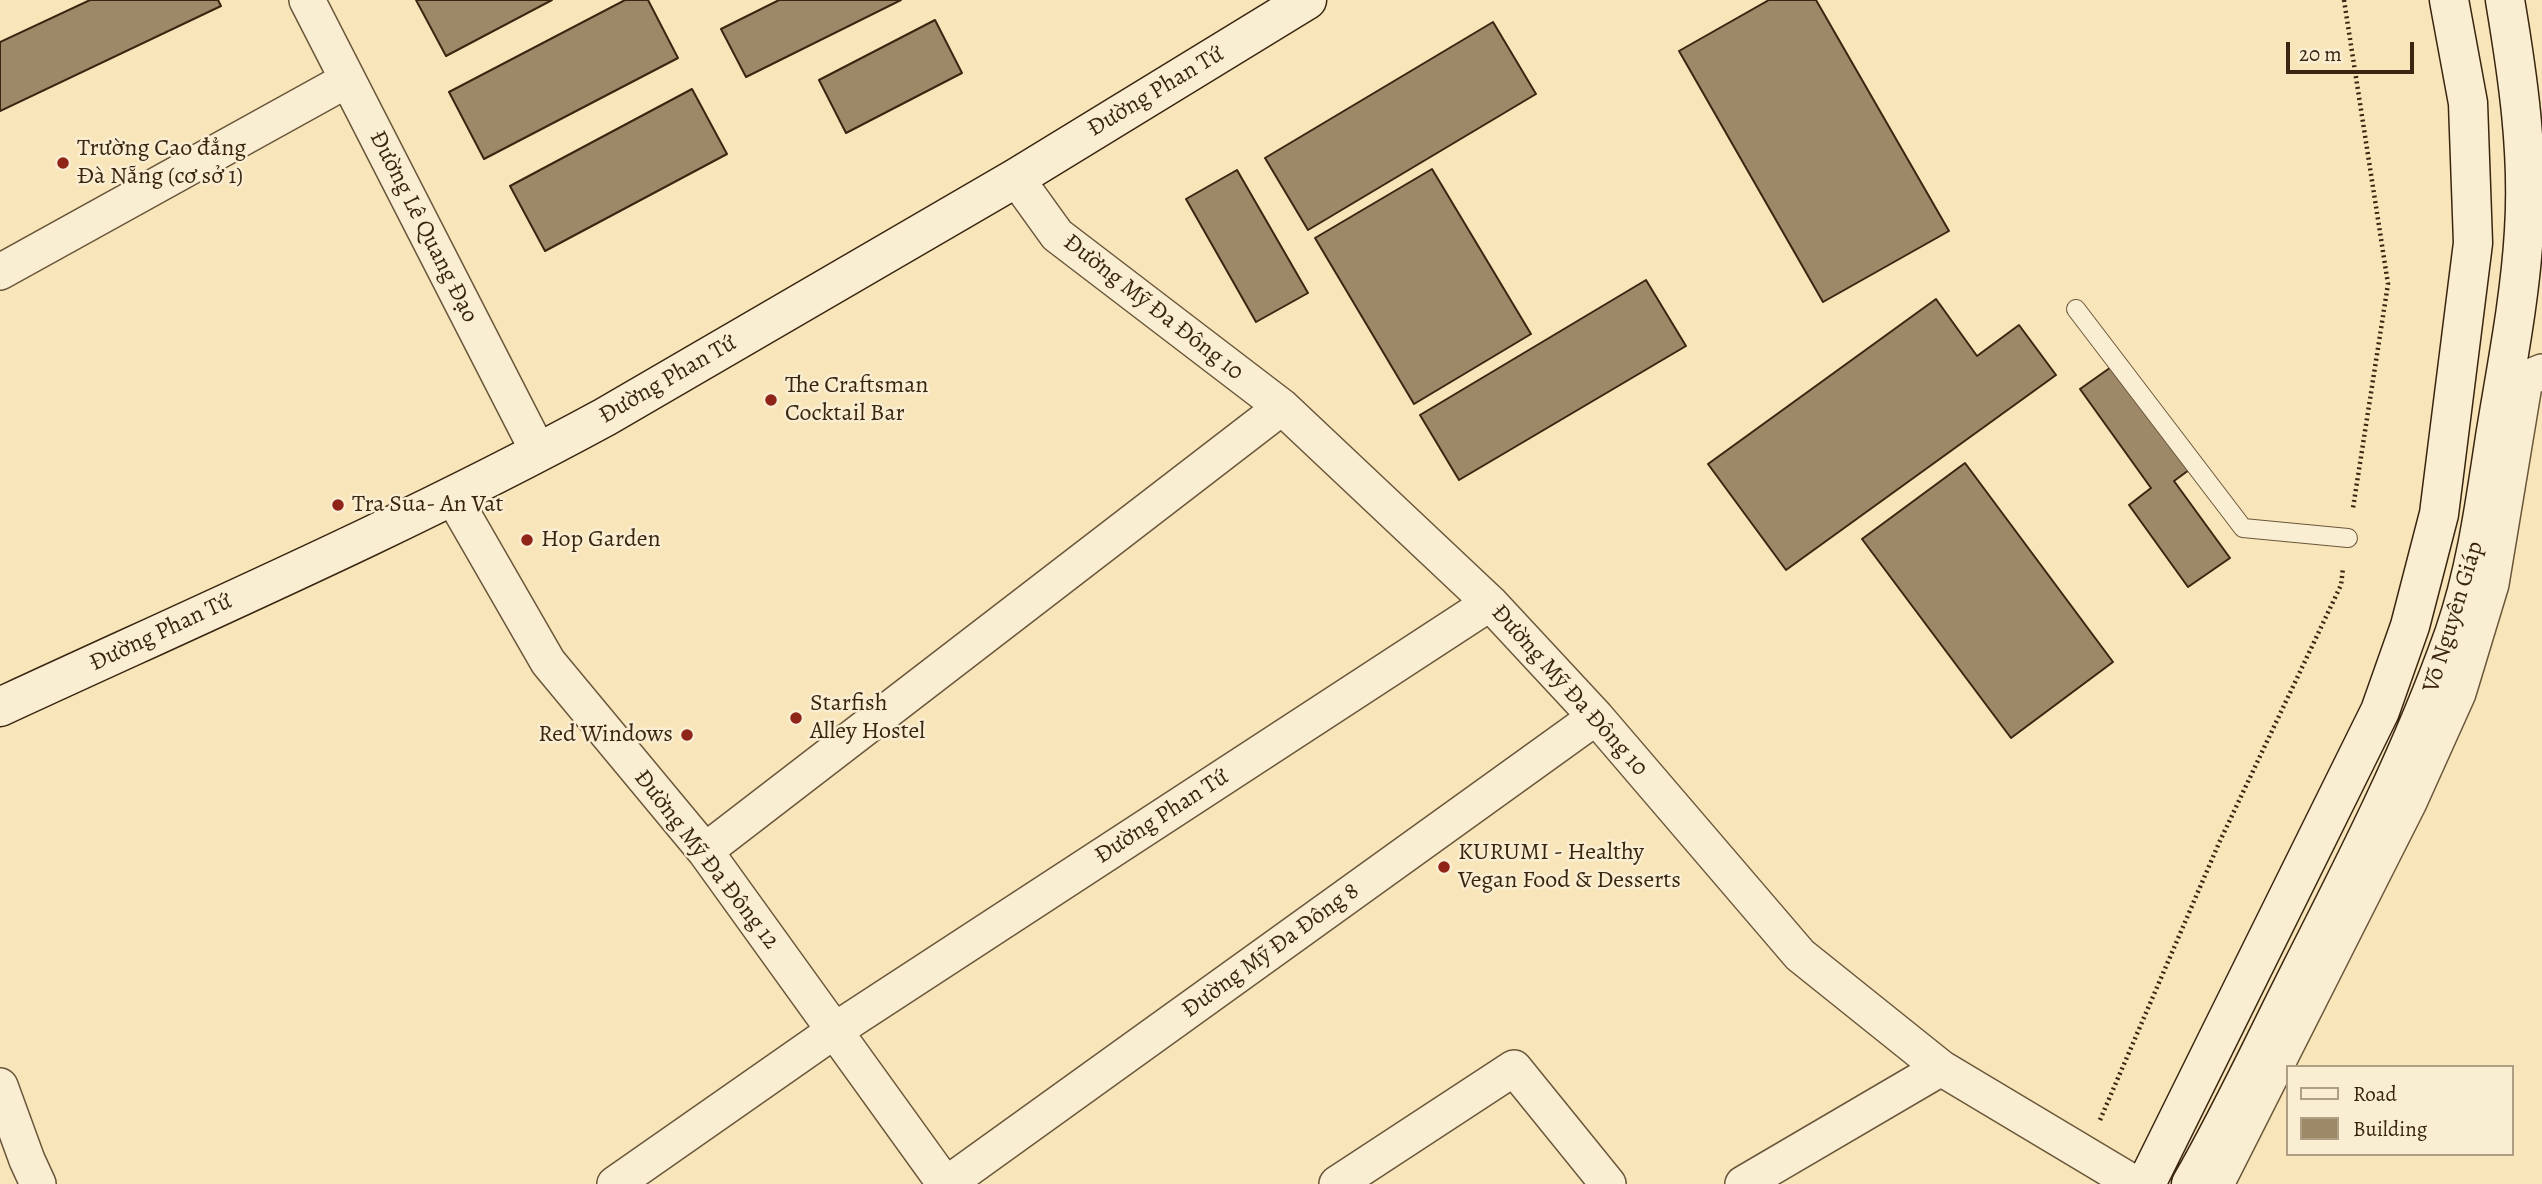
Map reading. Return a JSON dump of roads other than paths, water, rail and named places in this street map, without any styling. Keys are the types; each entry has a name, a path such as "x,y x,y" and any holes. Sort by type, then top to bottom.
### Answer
{"main road":[{"name":"Đường Phan Tứ","path":"0,707 453,496 539,453 1016,177 1307,0"},
{"name":"Võ Nguyên Giáp","path":"2146,1184 2380,711 2410,626 2439,514 2473,243 2468,103 2449,0"},
{"name":"Võ Nguyên Giáp","path":"2191,1184 2385,804 2450,643 2469,580 2483,518 2517,303 2524,231 2525,154 2516,66 2505,0"}],"street":[{"name":"Đường Lê Quang Đạo","path":"307,0 539,453"},
{"path":"0,272 347,80"},
{"name":"Đường Mỹ Đa Đông 10","path":"1016,177 1057,235 1282,407 1490,603 1596,717 1800,955 1941,1068 2135,1184"},
{"path":"2216,1184 2403,814 2458,693 2491,584 2525,379 2542,372"},
{"path":"705,851 1282,407"},
{"name":"Đường Mỹ Đa Đông 12","path":"453,496 548,662 705,851 946,1184"},
{"name":"Đường Phan Tứ","path":"615,1184 834,1031 1490,603"},
{"name":"Đường Mỹ Đa Đông 8","path":"946,1184 1596,717"},
{"path":"1337,1184 1514,1068 1608,1184"},
{"path":"1743,1184 1941,1068"},
{"path":"0,1086 38,1184"}],"lane":[{"path":"2076,309 2243,528 2348,538"}],"place":[{"name":"Trường Cao đẳng Đà Nẵng (cơ sở 1)","path":"63,163"},
{"name":"The Craftsman Cocktail Bar","path":"771,400"},
{"name":"Tra Sua- An Vat","path":"338,505"},
{"name":"Hop Garden","path":"527,540"},
{"name":"Starfish Alley Hostel","path":"796,718"},
{"name":"Red Windows","path":"687,735"},
{"name":"KURUMI - Healthy Vegan Food & Desserts","path":"1444,867"}]}
